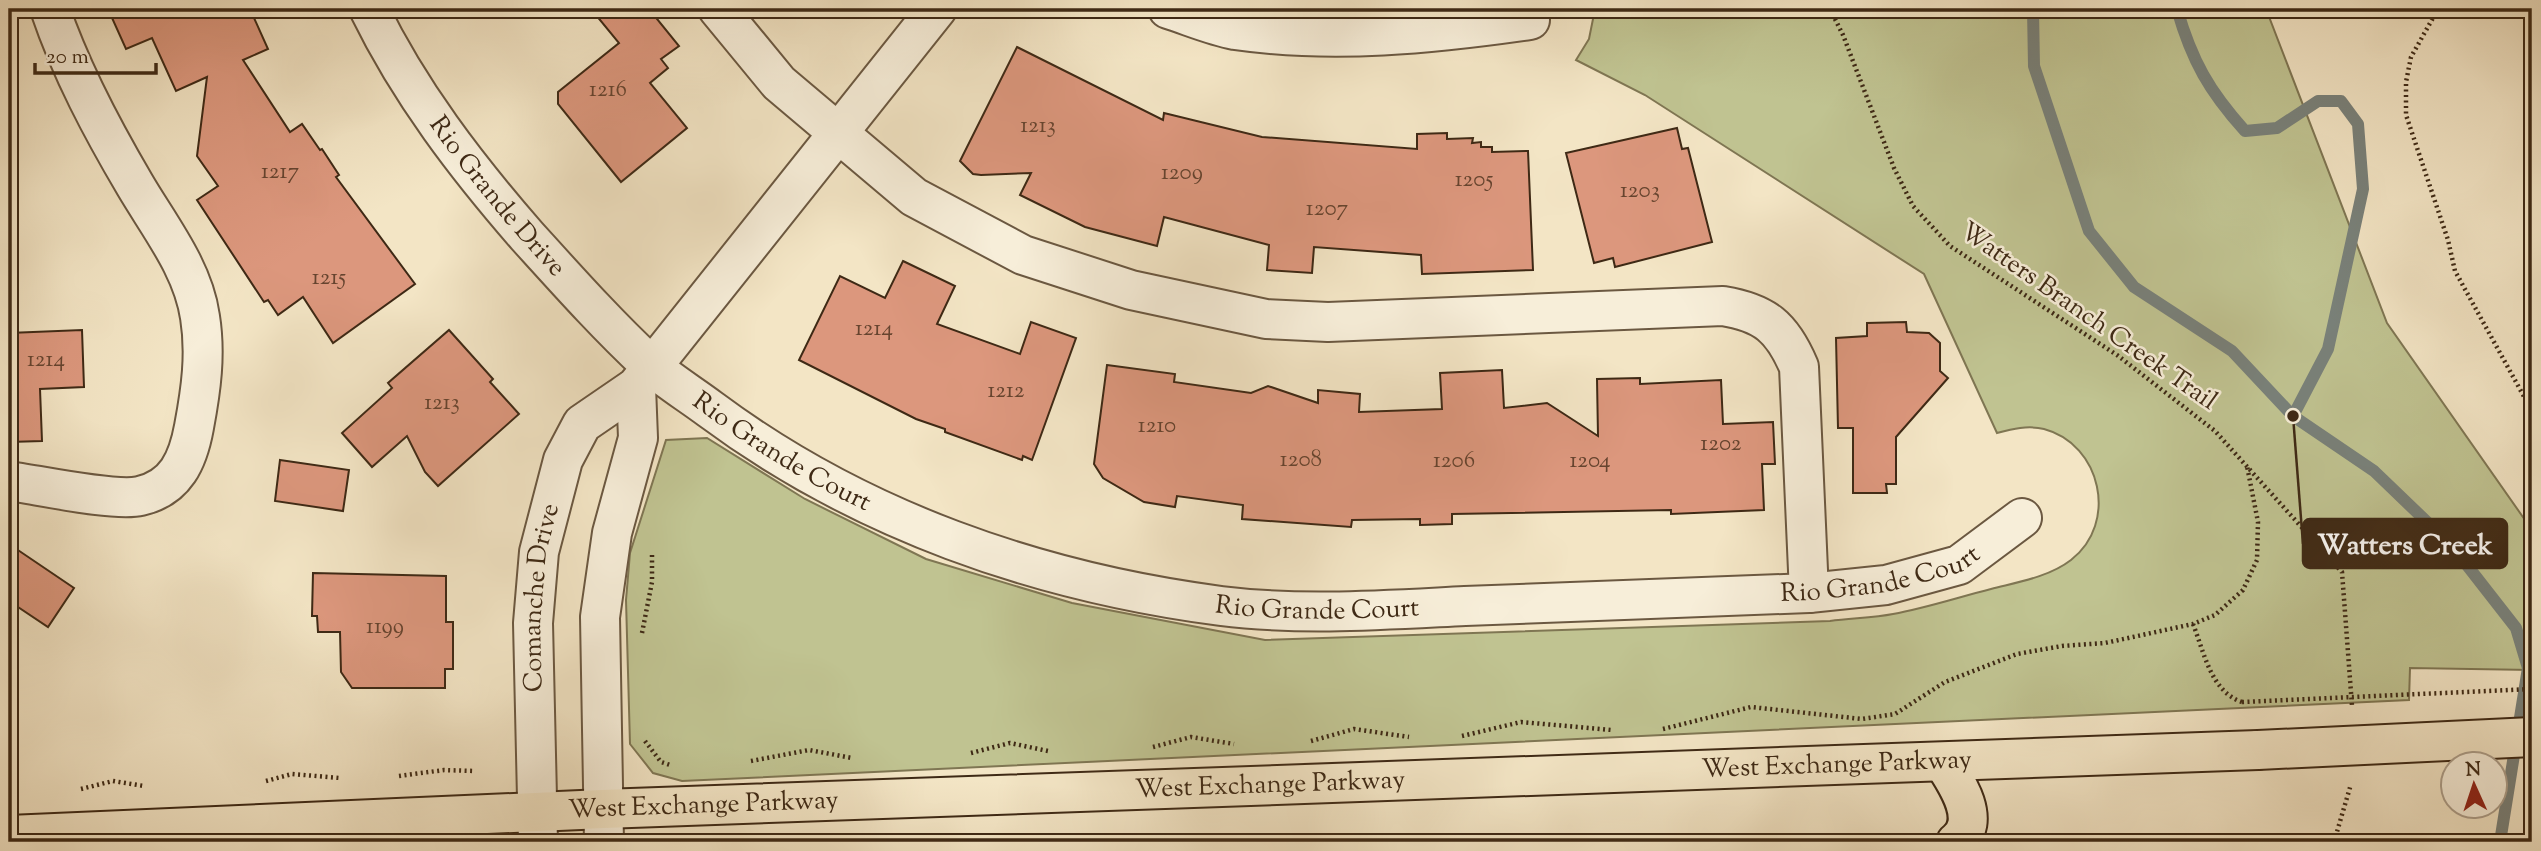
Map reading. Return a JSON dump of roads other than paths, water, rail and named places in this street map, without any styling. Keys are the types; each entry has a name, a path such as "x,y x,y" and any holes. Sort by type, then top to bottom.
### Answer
{"main road":[{"name":"West Exchange Parkway","path":"9,835 603,826 1943,761 2532,737"},
{"path":"1943,761 1961,789 1966,805 1968,823 1956,842"}],"street":[{"path":"9,481 115,496 137,497 159,490 176,476 188,457 204,367 200,315 184,265 101,127 50,9"},
{"name":"Rio Grande Drive","path":"369,9 421,101 472,173 550,262 643,376"},
{"path":"718,9 779,83 914,197 1023,255 1131,290 1266,319 1328,321 1723,306 1749,310 1771,323 1789,342 1798,367 1809,593"},
{"name":"Comanche Drive","path":"538,827 533,623 539,552 551,497 563,460 582,424 643,376 937,9"},
{"path":"1168,9 1233,29 1319,36 1433,34 1530,20"},
{"path":"603,826 600,617 612,533 638,438 643,376"},
{"name":"Rio Grande Court","path":"643,376 833,488 909,524 1006,558 1098,585 1223,606 1312,612 1809,593 1886,585 1959,565 2022,518"}],"waterway":[{"path":"2033,9 2034,66 2089,231 2134,287 2232,351 2293,416 2374,471 2452,546 2516,628 2528,668 2500,842"},
{"path":"2177,9 2203,74 2221,102 2245,131 2277,128 2318,101 2341,101 2358,124 2363,189 2328,349 2293,416"}],"place":[{"name":"Watters Creek","path":"2293,416"}]}
